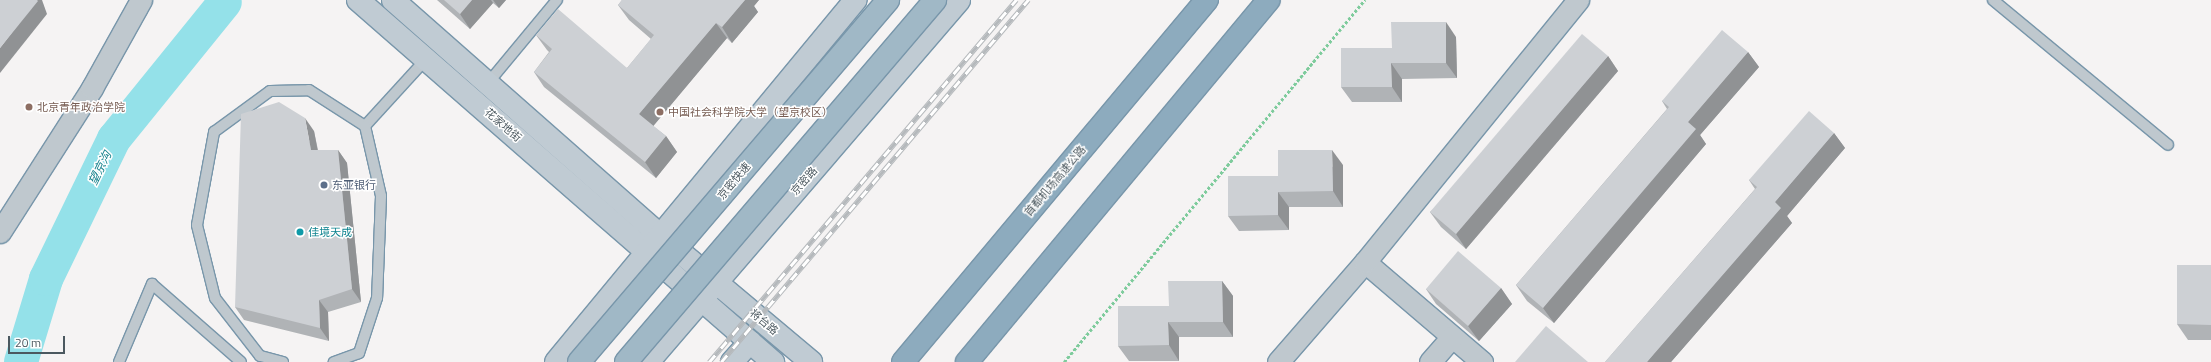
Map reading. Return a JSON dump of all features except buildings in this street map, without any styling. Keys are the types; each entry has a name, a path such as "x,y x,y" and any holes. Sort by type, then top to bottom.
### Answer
{"highway":[{"name":"京密快速","path":"578,362 888,0"},
{"path":"626,362 934,0"},
{"name":"首都机场高速公路","path":"903,362 1207,0"},
{"path":"967,362 1269,0"}],"main road":[{"name":"花家地街","path":"358,0 655,243"},
{"name":"花家地街","path":"393,0 488,83 655,243"},
{"path":"556,362 856,0"},
{"name":"京密路","path":"648,362 959,0"},
{"path":"655,243 701,300 773,362"},
{"name":"将台路","path":"655,243 716,282 811,362"},
{"path":"732,362 750,342"}],"street":[{"path":"0,232 92,88 141,0"},
{"path":"1278,362 1365,262 1578,0"},
{"path":"1365,262 1482,362"},
{"path":"1430,362 1452,337"}],"lane":[{"path":"488,83 557,0"},
{"path":"1993,0 2168,145"},
{"path":"365,126 427,58"},
{"path":"283,362 260,356 215,298 197,225 214,132 270,92 309,90 365,126 381,196 377,298 359,353 334,362"},
{"path":"120,362 152,284 241,362"}],"path":[{"path":"1064,362 1365,0"}],"waterway":[{"name":"望京沟","path":"21,362 46,279 114,139 225,2"}],"railway":[{"path":"709,362 1016,0"},
{"path":"721,362 1028,0"}],"place":[{"name":"北京青年政治学院","path":"29,107"},
{"name":"中国社会科学院大学（望京校区）","path":"660,112"},
{"name":"东亚银行","path":"324,185"},
{"name":"佳境天成","path":"300,232"}]}
